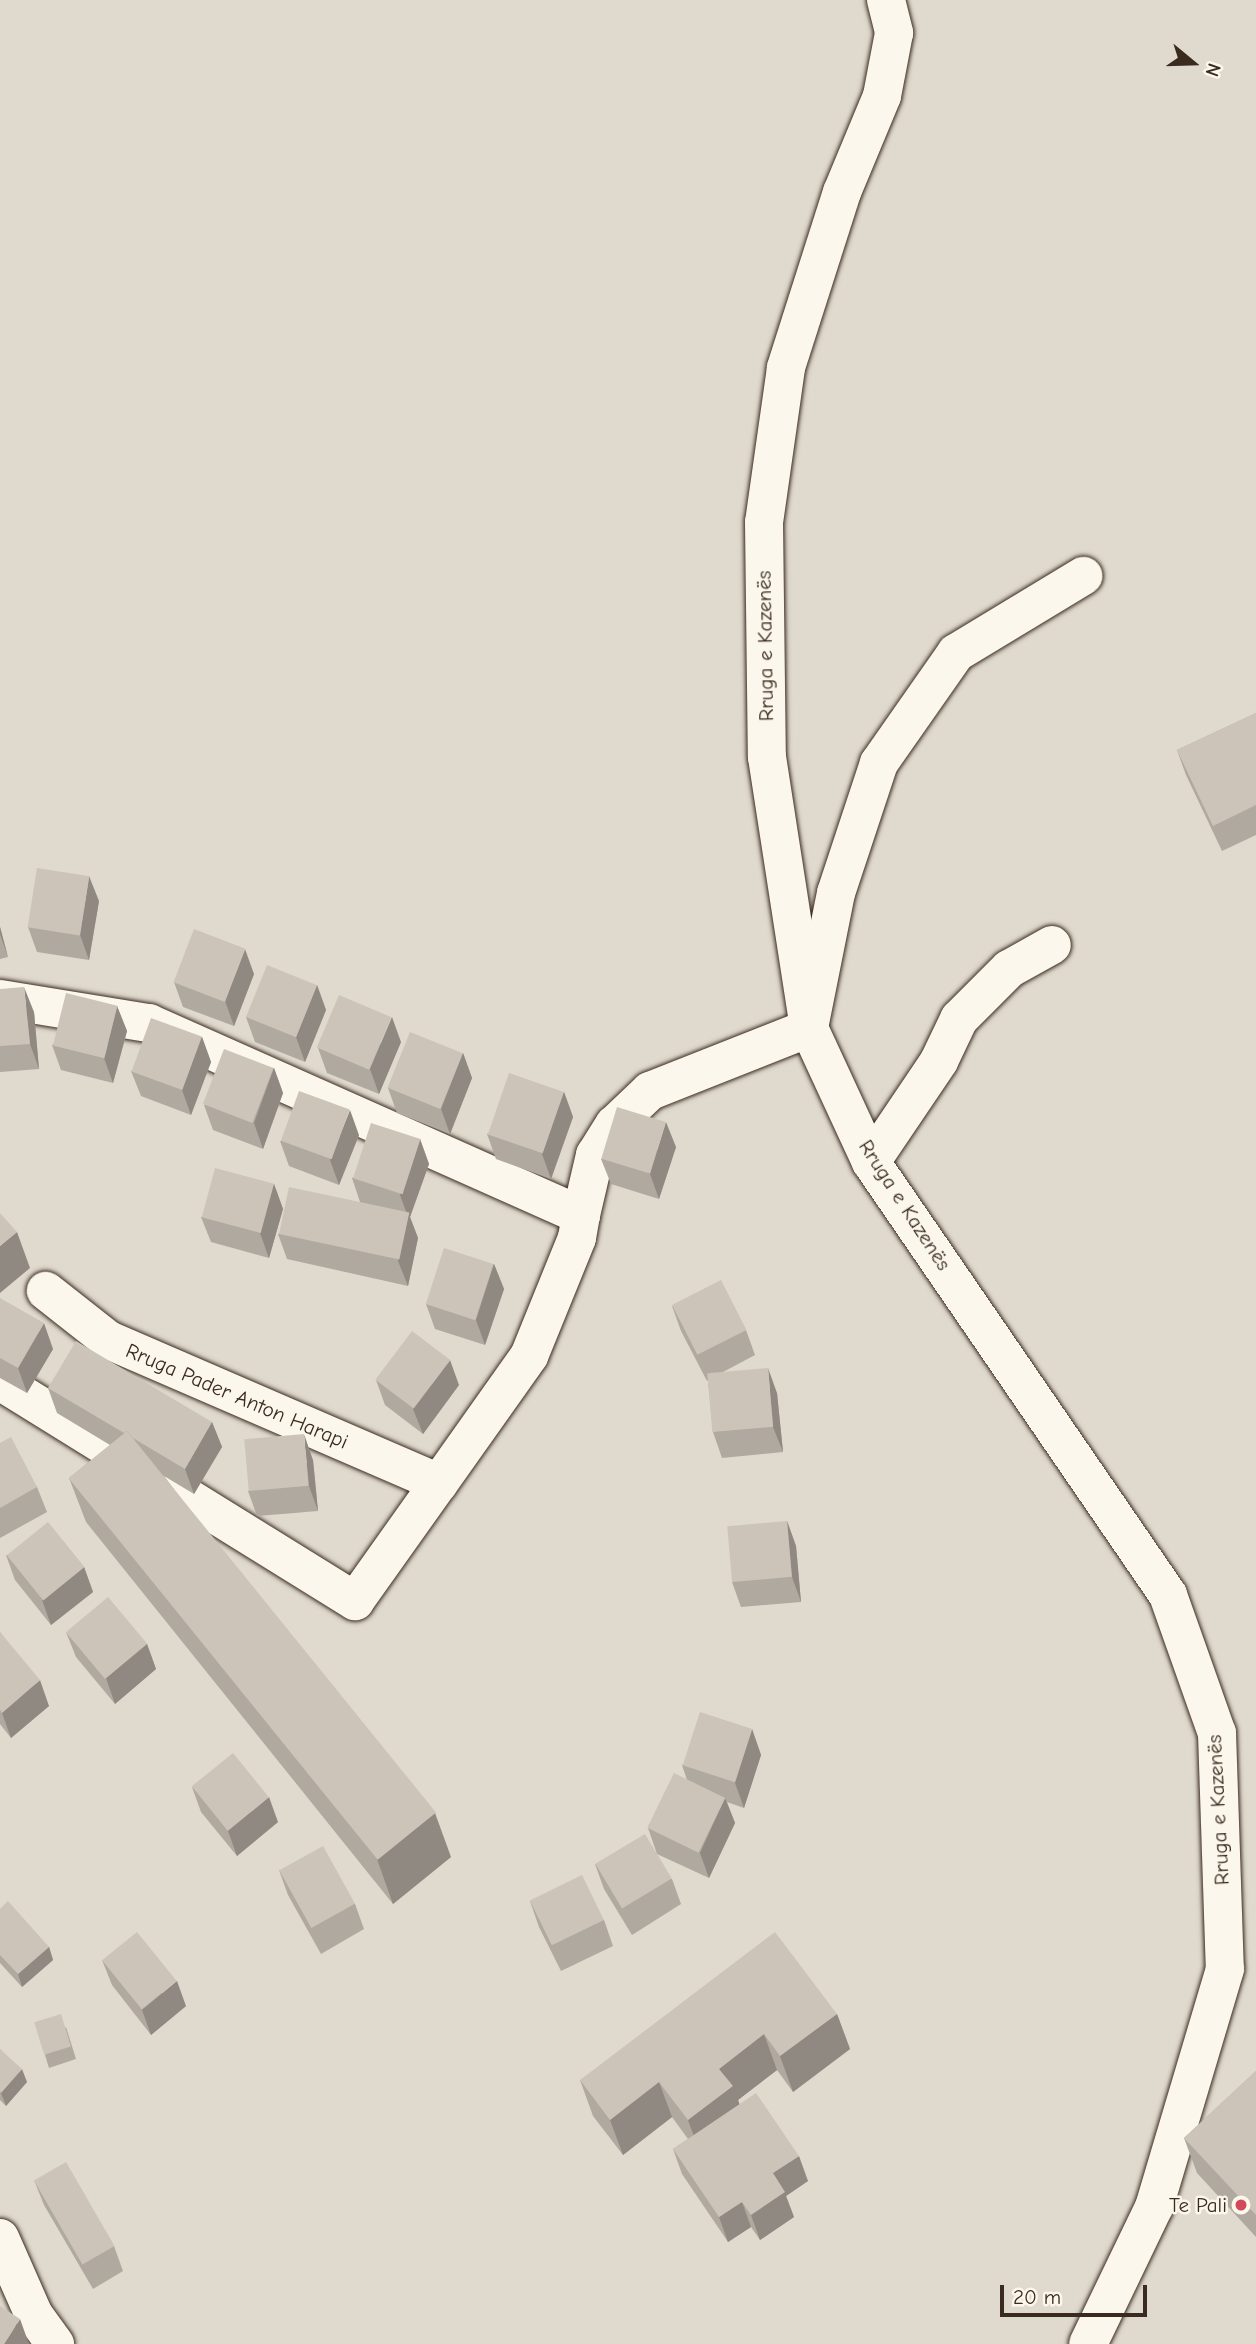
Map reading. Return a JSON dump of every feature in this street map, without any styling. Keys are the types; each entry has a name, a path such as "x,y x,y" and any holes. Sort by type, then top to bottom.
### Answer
{"street":[{"name":"Rruga e Kazenës","path":"886,0 894,33 882,96 842,192 786,369 764,522 766,757 809,1028 871,1162 1168,1595 1216,1733 1226,1969 1154,2207 1088,2344"},
{"path":"0,1381 355,1601 529,1356 577,1238 595,1155 614,1125 650,1091 809,1028 836,893 879,763 956,653 1083,576"},
{"path":"871,1162 939,1061 959,1019 1009,969 1052,945"},
{"path":"0,999 149,1023 581,1215"},
{"name":"Rruga Pader Anton Harapi","path":"46,1291 107,1339 439,1483"},
{"path":"0,2238 34,2315 55,2344"}],"shaded area":[{"path":"0,0 1256,0 1256,2344 0,2344"}],"building":[{"path":"1256,713 1256,805 1213,826 1177,750"},
{"path":"37,868 89,876 80,936 28,927"},
{"path":"194,929 245,949 225,1002 174,982"},
{"path":"267,965 317,985 296,1037 246,1017"},
{"path":"24,987 30,1044 0,1046 0,989"},
{"path":"66,993 117,1006 104,1058 53,1045"},
{"path":"339,995 391,1017 369,1070 317,1047"},
{"path":"151,1018 202,1036 182,1090 132,1072"},
{"path":"410,1032 463,1053 440,1109 388,1088"},
{"path":"224,1049 273,1068 252,1123 203,1104"},
{"path":"509,1073 564,1092 543,1153 488,1134"},
{"path":"299,1091 350,1109 332,1159 281,1141"},
{"path":"617,1107 666,1122 650,1174 601,1159"},
{"path":"371,1123 420,1139 403,1194 353,1178"},
{"path":"215,1168 274,1184 261,1233 202,1217"},
{"path":"289,1187 409,1213 399,1260 279,1234"},
{"path":"0,1213 17,1232 0,1246"},
{"path":"444,1248 493,1264 475,1320 426,1304"},
{"path":"721,1280 746,1330 697,1355 672,1305"},
{"path":"0,1298 44,1323 18,1368 0,1358"},
{"path":"412,1331 450,1360 414,1409 375,1380"},
{"path":"76,1341 212,1422 185,1469 133,1438 127,1431 124,1433 48,1388"},
{"path":"768,1368 773,1427 712,1432 707,1373"},
{"path":"127,1431 436,1813 378,1860 69,1478"},
{"path":"304,1434 309,1486 249,1491 244,1439"},
{"path":"11,1437 37,1487 0,1508 0,1443"},
{"path":"787,1521 792,1577 732,1582 727,1526"},
{"path":"48,1522 85,1567 43,1600 7,1555"},
{"path":"108,1597 147,1644 105,1679 66,1632"},
{"path":"0,1632 40,1680 2,1713 0,1710"},
{"path":"700,1712 752,1729 735,1782 683,1765"},
{"path":"233,1753 269,1797 228,1831 192,1786"},
{"path":"674,1773 725,1798 698,1853 647,1828"},
{"path":"645,1834 672,1879 622,1908 595,1864"},
{"path":"323,1846 355,1904 311,1928 279,1870"},
{"path":"582,1875 604,1920 552,1945 530,1900"},
{"path":"8,1901 49,1947 18,1974 0,1955 0,1909"},
{"path":"137,1932 177,1981 142,2009 102,1960"},
{"path":"775,1932 837,2014 780,2056 764,2034 719,2069 733,2086 688,2120 659,2082 610,2120 580,2080"},
{"path":"61,2014 71,2047 44,2055 34,2022"},
{"path":"0,2049 22,2069 1,2093 0,2091"},
{"path":"1256,2071 1256,2215 1184,2138"},
{"path":"756,2093 799,2156 773,2173 785,2192 751,2215 742,2202 719,2217 673,2149"},
{"path":"66,2162 114,2246 82,2265 34,2180"},
{"path":"0,2306 20,2319 4,2344 0,2344"}],"place":[{"name":"Te Pali","path":"1241,2205"}]}
